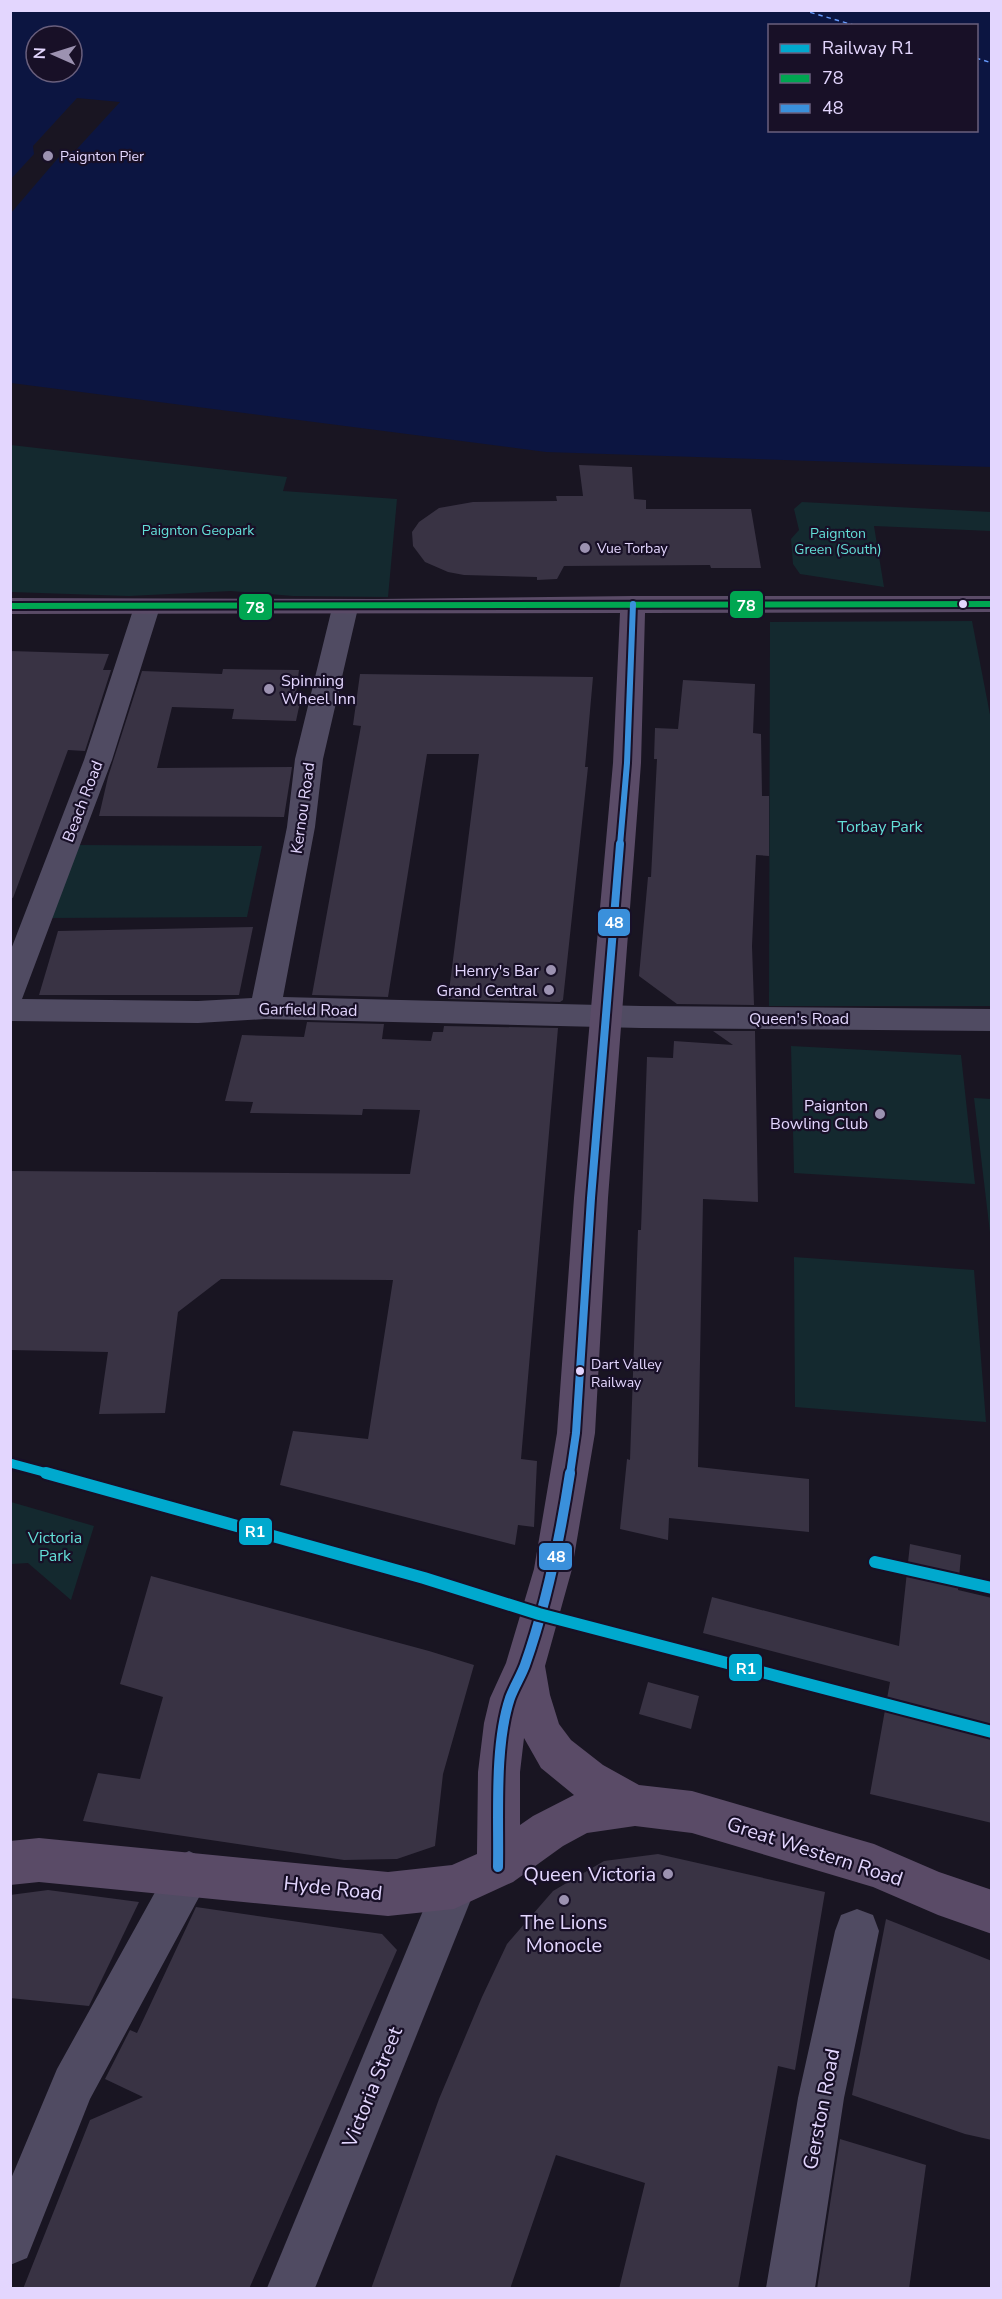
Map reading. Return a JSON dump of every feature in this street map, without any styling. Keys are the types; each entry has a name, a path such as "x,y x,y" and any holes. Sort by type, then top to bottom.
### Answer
{"main road":[{"path":"498,1867 499,1772 505,1723 510,1698 525,1666 560,1537 576,1433 591,1198 627,764 633,604"},
{"path":"10,606 229,605 345,608 633,604 992,604"},
{"path":"525,1666 536,1718 551,1750 588,1782 635,1805"},
{"name":"Hyde Road","path":"10,1863 39,1860 388,1894 454,1887 498,1867 548,1831 582,1813 635,1805"},
{"name":"Great Western Road","path":"635,1805 692,1812 874,1866 938,1893 992,1912"}],"street":[{"name":"Beach Road","path":"10,993 98,760 147,607"},
{"name":"Kernou Road","path":"265,1008 301,827 309,759 345,608"},
{"name":"Garfield Road","path":"10,1010 198,1012 265,1008 606,1016"},
{"name":"Queen's Road","path":"606,1016 992,1020"},
{"path":"10,2241 73,2085 189,1873"},
{"name":"Victoria Street","path":"291,2289 454,1887"},
{"name":"Gerston Road","path":"790,2289 822,2098 857,1930"}],"green space":[{"name":"Paignton Geopark","path":"11,445 287,477 283,491 397,499 388,597 293,596 231,591 129,596 11,592"},
{"name":"Paignton Green (South)","path":"802,502 991,512 991,531 874,526 884,587 800,574 793,564 791,539 799,530 794,509"},
{"name":"Torbay Park","path":"972,621 991,720 991,1006 769,1006 770,622"},
{"path":"77,845 262,846 247,917 50,918"},
{"name":"Paignton Bowling Club","path":"791,1046 961,1055 975,1184 794,1173"},
{"path":"974,1098 991,1099 991,1241"},
{"path":"794,1257 974,1270 986,1422 795,1407"},
{"name":"Victoria Park","path":"11,1502 94,1526 71,1600 28,1563 11,1564"}],"shaded area":[{"path":"11,11 991,11 991,467 546,452 11,383"}],"pier":[{"name":"Paignton Pier","path":"77,98 120,102 76,150 59,157 11,213 11,179 34,154 33,146"}],"building":[{"path":"579,465 632,467 634,499 646,500 646,509 751,509 761,568 711,568 710,565 564,566 557,579 537,580 537,577 464,575 448,572 425,562 413,546 412,532 419,522 439,508 473,502 557,501 556,496 583,496"},
{"path":"10,651 109,654 103,670 111,670 85,751 68,750 13,898 10,897"},
{"path":"223,669 299,670 296,693 302,693 296,721 232,719 234,709 172,707 157,768 292,767 284,817 99,816 108,777 142,671 222,674"},
{"path":"360,674 593,677 585,767 588,767 563,1000 560,1002 448,999 479,754 427,754 388,997 312,995 361,726 353,725"},
{"path":"683,680 755,684 753,733 761,734 762,796 769,796 769,856 756,855 752,946 754,1005 677,1004 639,976 648,877 651,877 657,759 654,759 655,728 678,729"},
{"path":"253,927 239,995 39,995 58,931"},
{"path":"307,1022 384,1024 382,1039 431,1041 433,1032 443,1032 444,1026 558,1028 521,1459 537,1461 534,1527 518,1525 515,1545 280,1485 293,1431 368,1439 393,1280 221,1279 178,1312 165,1413 99,1414 108,1352 10,1350 10,1171 410,1174 420,1110 363,1109 362,1115 250,1113 253,1102 225,1101 242,1035 304,1037"},
{"path":"713,1031 755,1031 758,1202 703,1199 698,1467 809,1479 809,1532 669,1518 668,1540 620,1529 627,1459 630,1460 647,1057 673,1058 674,1041 733,1045"},
{"path":"910,1544 961,1555 958,1590 992,1598 992,1823 870,1794 890,1682 703,1633 712,1597 899,1646"},
{"path":"151,1576 474,1665 443,1774 435,1846 397,1859 344,1860 83,1821 98,1773 140,1779 163,1697 120,1684"},
{"path":"648,1682 699,1696 691,1729 639,1714"},
{"path":"658,1854 825,1892 795,2070 778,2066 738,2289 619,2289 645,2183 556,2155 510,2289 371,2289 439,2099 507,1944 553,1891 604,1861"},
{"path":"48,1890 139,1902 89,2006 10,1998 10,1895"},
{"path":"196,1907 382,1934 397,1950 249,2289 23,2289 90,2120 143,2097 105,2079 130,2030 137,2033"},
{"path":"886,1919 992,1961 992,2140 965,2134 852,2095"},
{"path":"840,2139 926,2165 909,2289 817,2289"}],"ferry route":[{"path":"802,10 850,24"},
{"path":"978,59 992,63"}],"railway":[{"path":"875,1562 992,1588"}],"rail line":[{"name":"R1","path":"10,1463 424,1578 539,1614 992,1732"},
{"name":"R1","path":"875,1562 992,1588"}],"transit line":[{"name":"48","path":"498,1867 499,1772 505,1723 510,1698 525,1666 553,1569 576,1433 591,1198 627,763 633,604"},
{"name":"78","path":"10,606 992,604"}],"place":[{"name":"Paignton Pier","path":"48,156"},
{"name":"Vue Torbay","path":"585,548"},
{"name":"Spinning Wheel Inn","path":"269,689"},
{"name":"Henry's Bar","path":"551,970"},
{"name":"Grand Central","path":"549,990"},
{"name":"Paignton Bowling Club","path":"880,1114"},
{"name":"Dart Valley Railway","path":"580,1371"},
{"name":"Queen Victoria","path":"668,1874"},
{"name":"The Lions Monocle","path":"564,1900"}]}
